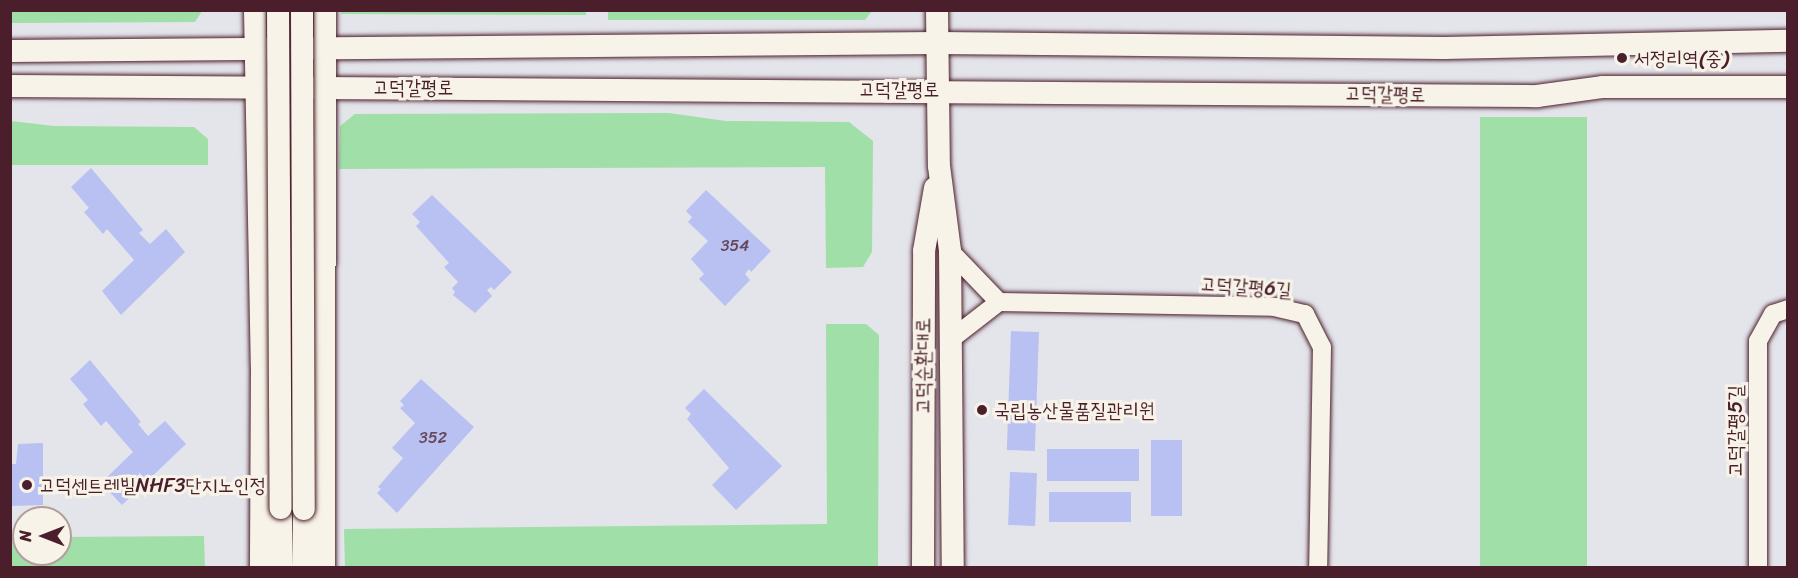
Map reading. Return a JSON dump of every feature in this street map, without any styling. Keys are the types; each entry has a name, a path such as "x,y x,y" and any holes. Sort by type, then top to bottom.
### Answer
{"street":[{"path":"255,10 262,366 261,567"},
{"path":"278,10 281,567"},
{"path":"302,10 303,567"},
{"path":"324,10 324,567"},
{"name":"고덕순환대로","path":"938,10 939,166 950,251 953,567"},
{"path":"10,51 256,46 937,43 1444,48 1788,41"},
{"name":"고덕갈평로","path":"10,86 937,89 1545,96 1603,87 1788,87"},
{"name":"고덕순환대로","path":"923,567 924,251 939,166"},
{"path":"950,251 999,302 951,340"},
{"name":"고덕갈평6길","path":"999,302 1274,307 1305,314 1322,347 1318,567"},
{"name":"고덕갈평5길","path":"1758,567 1758,341 1773,315 1788,309"}],"green space":[{"path":"586,10 586,15 341,14 341,11"},
{"path":"608,10 872,11 865,20 608,20"},
{"path":"10,11 202,11 195,22 11,23"},
{"path":"669,113 726,121 849,122 873,141 872,252 863,267 826,268 825,167 339,169 340,126 355,114"},
{"path":"1480,117 1587,117 1587,567 1480,567"},
{"path":"11,121 54,126 194,127 208,139 208,165 11,165"},
{"path":"826,324 866,324 879,335 878,567 345,567 344,529 827,524"},
{"path":"204,536 205,567 11,567 11,537 12,566 72,566 72,537"}],"building":[{"path":"91,168 143,230 139,233 150,244 166,229 185,252 121,315 102,291 134,260 107,229 103,234 84,212 89,208 71,187"},
{"path":"706,190 771,251 751,272 749,269 745,274 750,280 725,306 699,279 704,274 691,259 708,241 688,222 692,217 686,211"},
{"path":"432,195 512,272 494,290 491,287 487,290 492,296 475,313 453,295 455,292 452,288 458,282 444,267 449,263 416,226 420,222 412,214"},
{"path":"1011,331 1039,332 1035,451 1007,450"},
{"path":"90,360 141,422 138,424 148,436 165,421 186,444 122,505 101,483 133,452 106,421 101,426 83,404 88,400 70,379"},
{"path":"421,379 474,427 397,513 377,493 381,489 378,487 403,458 392,448 415,423 400,408 404,405 400,401"},
{"path":"704,389 782,466 736,510 712,485 729,468 687,419 691,414 685,408"},
{"path":"1151,440 1182,440 1182,516 1151,516"},
{"name":"고덕센트레빌NHF3단지노인정","path":"43,443 43,505 10,506 10,464 16,464 18,444"},
{"path":"1047,449 1139,449 1139,481 1047,481"},
{"path":"1010,472 1037,473 1035,526 1008,525"},
{"path":"1049,492 1131,492 1131,522 1049,522"}],"place":[{"name":"서정리역(중)","path":"1622,58"},
{"name":"국립농산물품질관리원","path":"982,410"},
{"name":"고덕센트레빌NHF3단지노인정","path":"27,485"}]}
